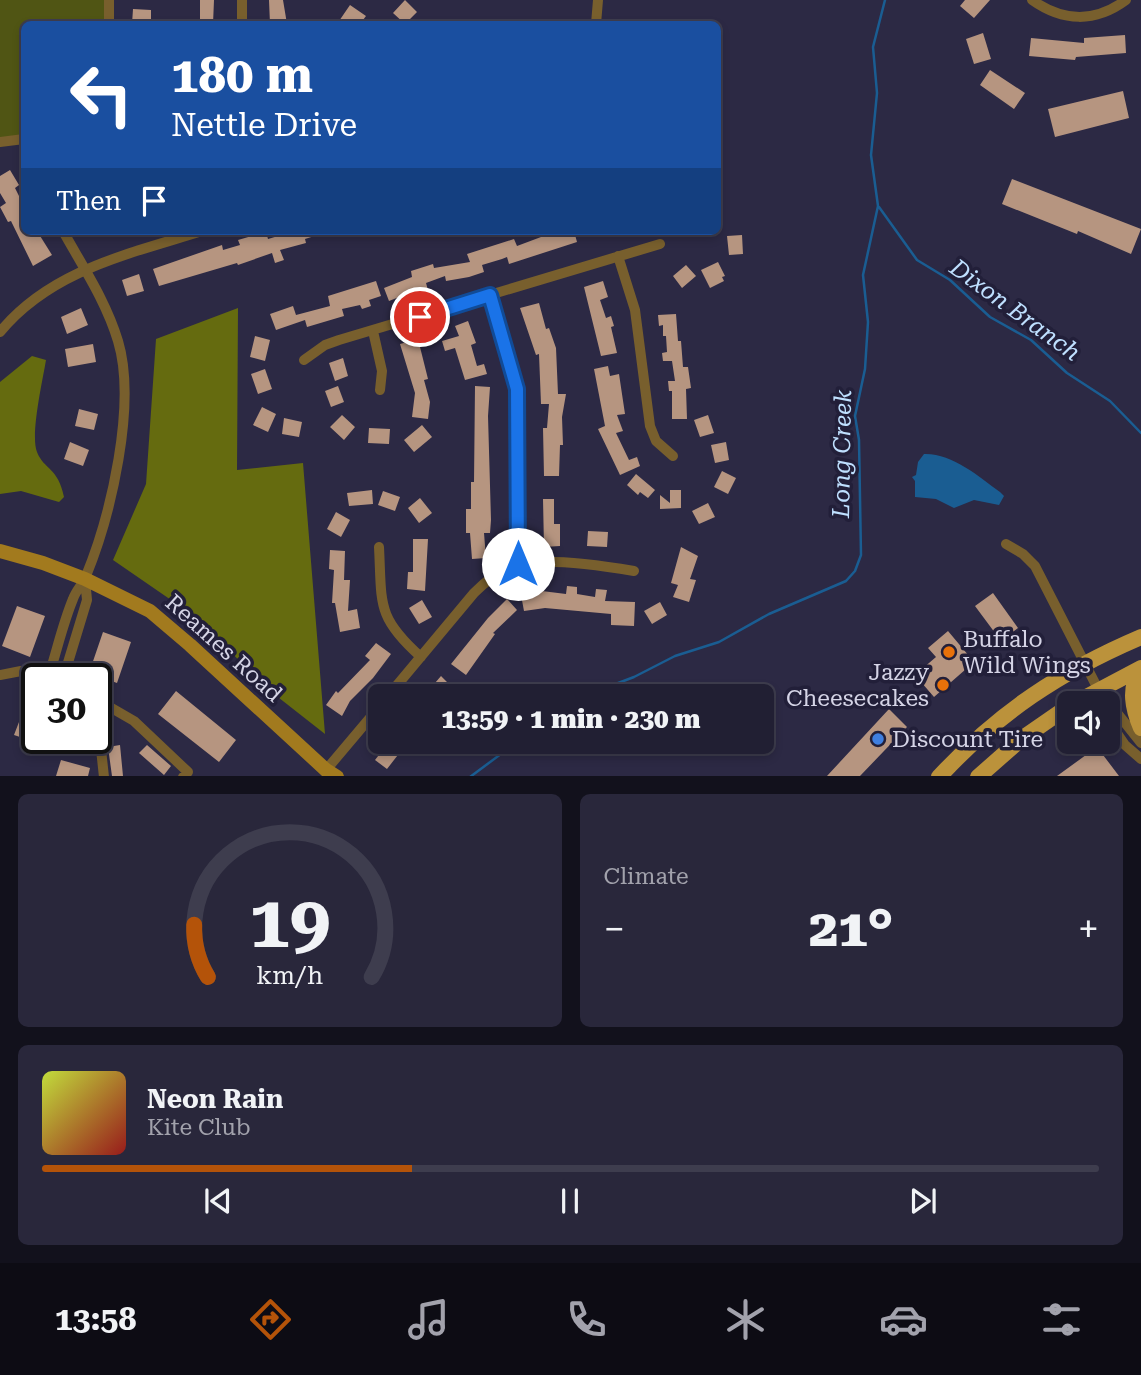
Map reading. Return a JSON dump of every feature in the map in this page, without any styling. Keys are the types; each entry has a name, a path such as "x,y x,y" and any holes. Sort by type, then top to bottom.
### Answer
{"main road":[{"name":"Reames Road","path":"0,551 43,562 136,603 164,622 331,774"},
{"path":"939,776 1010,709 1085,663 1141,637"},
{"path":"1107,691 1141,669"},
{"path":"1141,669 1133,689 1135,713 1141,728"},
{"path":"978,776 1020,740 1057,715"}],"street":[{"path":"109,0 109,21"},
{"path":"242,0 242,21"},
{"path":"596,21 598,0"},
{"path":"1032,0 1054,14 1076,19 1097,16 1126,0"},
{"path":"0,142 21,139"},
{"path":"53,663 74,596 85,579 112,492 124,389 119,344 107,309 65,235"},
{"path":"0,332 40,293 69,275 190,235"},
{"path":"304,360 325,345 660,244"},
{"path":"618,256 635,310 650,426 656,441 673,456"},
{"path":"490,295 517,389 518,564"},
{"path":"373,331 382,371 380,390"},
{"path":"1006,544 1023,554 1043,578 1097,691"},
{"path":"379,547 381,593 386,618 396,635 421,657"},
{"path":"398,684 487,580 518,564 546,563 634,571"},
{"path":"68,663 87,600 85,579"},
{"path":"0,675 21,671"},
{"path":"112,709 134,721 188,772 183,776"},
{"path":"1120,720 1141,743"},
{"path":"331,774 368,723"},
{"path":"1120,738 1141,759"},
{"path":"102,754 104,776"}],"green space":[{"path":"0,0 108,0 107,21 21,21 21,138 0,141"}],"shaded area":[{"path":"238,308 237,470 303,463 325,734 260,683 203,622 113,560 146,484 156,339"},
{"path":"32,356 46,360 36,420 35,444 40,458 55,474 61,487 64,497 59,502 21,491 0,494 0,382"}],"water":[{"path":"924,454 945,457 974,473 1004,496 999,505 974,500 954,508 936,499 915,497 915,481 912,477 916,475 918,462"}],"building":[{"path":"200,0 214,0 213,21 200,21"},
{"path":"269,0 283,0 286,21 270,21"},
{"path":"405,0 417,12 408,21 402,21 393,13"},
{"path":"965,0 990,0 974,18 960,6"},
{"path":"350,5 366,16 362,21 339,21"},
{"path":"133,9 151,10 151,21 132,21"},
{"path":"983,33 991,59 974,64 966,39"},
{"path":"1125,35 1126,53 1076,57 1075,60 1029,56 1031,38 1084,43 1084,38"},
{"path":"990,70 1025,93 1014,109 980,85"},
{"path":"1123,91 1129,118 1055,137 1048,109"},
{"path":"10,170 19,185 15,188 21,200 21,235 40,235 52,255 33,266 11,221 8,222 0,207 6,203 0,193 0,176"},
{"path":"1012,179 1141,229 1131,254 1078,231 1077,234 1002,204"},
{"path":"256,235 267,235 268,239 282,235 318,235 305,239 306,243 280,250 284,260 275,263 272,253 159,286 153,269 222,245 223,250 240,245 238,240"},
{"path":"546,235 575,235 577,242 509,264 507,257 482,265 484,272 469,277 446,281 445,276 426,283 428,290 418,293 417,290 389,301 384,288 412,277 411,271 433,264 434,268 470,262 467,254 514,239 517,246"},
{"path":"742,235 743,254 729,255 727,236"},
{"path":"718,262 725,276 722,277 724,281 710,288 701,270"},
{"path":"686,265 696,276 682,288 673,276"},
{"path":"139,274 144,291 127,296 122,280"},
{"path":"376,281 381,296 369,300 371,306 362,309 360,305 342,309 344,316 307,327 305,320 276,330 270,314 293,306 296,315 330,306 328,296"},
{"path":"603,281 608,297 600,300 606,318 611,316 617,353 601,356 584,287"},
{"path":"539,303 546,329 549,328 556,348 558,394 566,394 559,476 544,476 543,428 547,428 549,404 541,404 539,354 536,355 520,308"},
{"path":"81,308 88,325 67,334 61,317"},
{"path":"676,314 683,367 688,367 691,388 686,389 687,419 672,419 672,391 669,391 668,381 675,381 672,361 663,361 662,353 667,352 666,336 663,336 663,325 659,326 658,315"},
{"path":"468,321 476,343 471,345 477,366 484,364 487,374 465,380 455,348 445,351 442,341 459,336 455,326"},
{"path":"255,336 270,340 265,361 250,357"},
{"path":"418,339 428,379 424,380 430,402 428,419 412,417 415,393 400,344"},
{"path":"93,344 96,362 68,367 65,349"},
{"path":"343,358 348,376 335,381 329,363"},
{"path":"608,366 610,376 619,374 625,414 617,415 623,431 616,433 629,460 637,457 640,466 620,475 598,429 605,426 594,369"},
{"path":"265,369 272,389 258,394 251,374"},
{"path":"338,386 344,402 331,407 325,391"},
{"path":"475,386 490,387 488,416 491,520 490,533 484,533 486,558 472,559 470,533 466,533 466,509 471,509 471,482 474,482"},
{"path":"262,407 276,414 268,432 253,425"},
{"path":"79,409 98,414 94,430 75,426"},
{"path":"342,415 355,427 344,440 330,427"},
{"path":"708,415 714,433 700,437 694,420"},
{"path":"284,418 302,422 299,437 282,434"},
{"path":"422,425 432,437 414,452 404,440"},
{"path":"369,428 390,429 389,444 368,443"},
{"path":"70,442 89,450 83,466 64,459"},
{"path":"726,442 729,460 715,463 711,445"},
{"path":"722,471 736,478 728,494 714,487"},
{"path":"636,474 655,490 648,498 640,492 638,495 627,485"},
{"path":"372,490 373,504 349,506 347,493"},
{"path":"670,490 681,490 681,508 660,509 660,495 670,503"},
{"path":"383,491 400,497 395,511 378,505"},
{"path":"420,498 432,513 419,523 408,508"},
{"path":"543,499 554,499 554,524 560,524 560,546 544,547"},
{"path":"708,503 715,517 699,524 692,511"},
{"path":"336,512 350,520 341,537 327,529"},
{"path":"588,531 608,532 607,547 587,546"},
{"path":"413,539 428,539 425,591 407,589 408,572 413,572"},
{"path":"681,547 698,556 690,579 696,580 689,602 673,597 678,585 671,583"},
{"path":"330,550 345,551 344,580 350,580 348,611 357,609 360,628 340,632 335,603 332,603 334,570 329,569"},
{"path":"567,586 577,587 577,594 595,597 596,589 607,590 605,601 635,602 634,626 611,625 611,614 545,608 524,611 521,595 542,591 566,594"},
{"path":"993,593 1018,628 1001,641 975,606"},
{"path":"507,599 517,610 493,633 495,634 466,675 451,664"},
{"path":"422,600 432,617 419,624 409,608"},
{"path":"660,602 667,615 652,624 644,611"},
{"path":"17,606 45,616 30,657 2,646"},
{"path":"948,631 974,662 934,697 915,675 936,657 928,648"},
{"path":"103,632 131,642 117,683 112,681 112,663 92,663"},
{"path":"376,643 391,654 373,678 350,701 342,716 326,705 336,691 338,693 370,660 365,656"},
{"path":"441,676 449,684 434,684"},
{"path":"176,691 236,740 219,762 158,714"},
{"name":"Discount Tire","path":"889,709 907,727 860,776 827,776"},
{"path":"21,717 21,737 14,735"},
{"path":"120,745 123,776 112,776 109,754 112,754 112,746"},
{"path":"147,745 171,766 164,775 139,753"},
{"path":"380,754 399,754 387,769 375,760"},
{"path":"1087,754 1102,754 1119,776 1057,776"},
{"path":"61,760 90,768 88,776 56,776"}],"waterway":[{"name":"Long Creek","path":"616,684 675,656 719,642 769,614 846,581 855,571 861,555 859,440 855,416 865,369 868,322 863,275 878,206 871,155 877,93 873,47 885,0"},
{"name":"Dixon Branch","path":"879,207 917,260 950,280 990,317 1031,340 1067,373 1110,401 1141,433"},
{"name":"Long Creek","path":"471,776 501,754"}],"place":[{"name":"Buffalo Wild Wings","path":"949,652"},
{"name":"Jazzy Cheesecakes","path":"943,685"},
{"name":"Discount Tire","path":"878,739"}],"route":[{"path":"420,317 490,295 517,389 518,564"}]}
